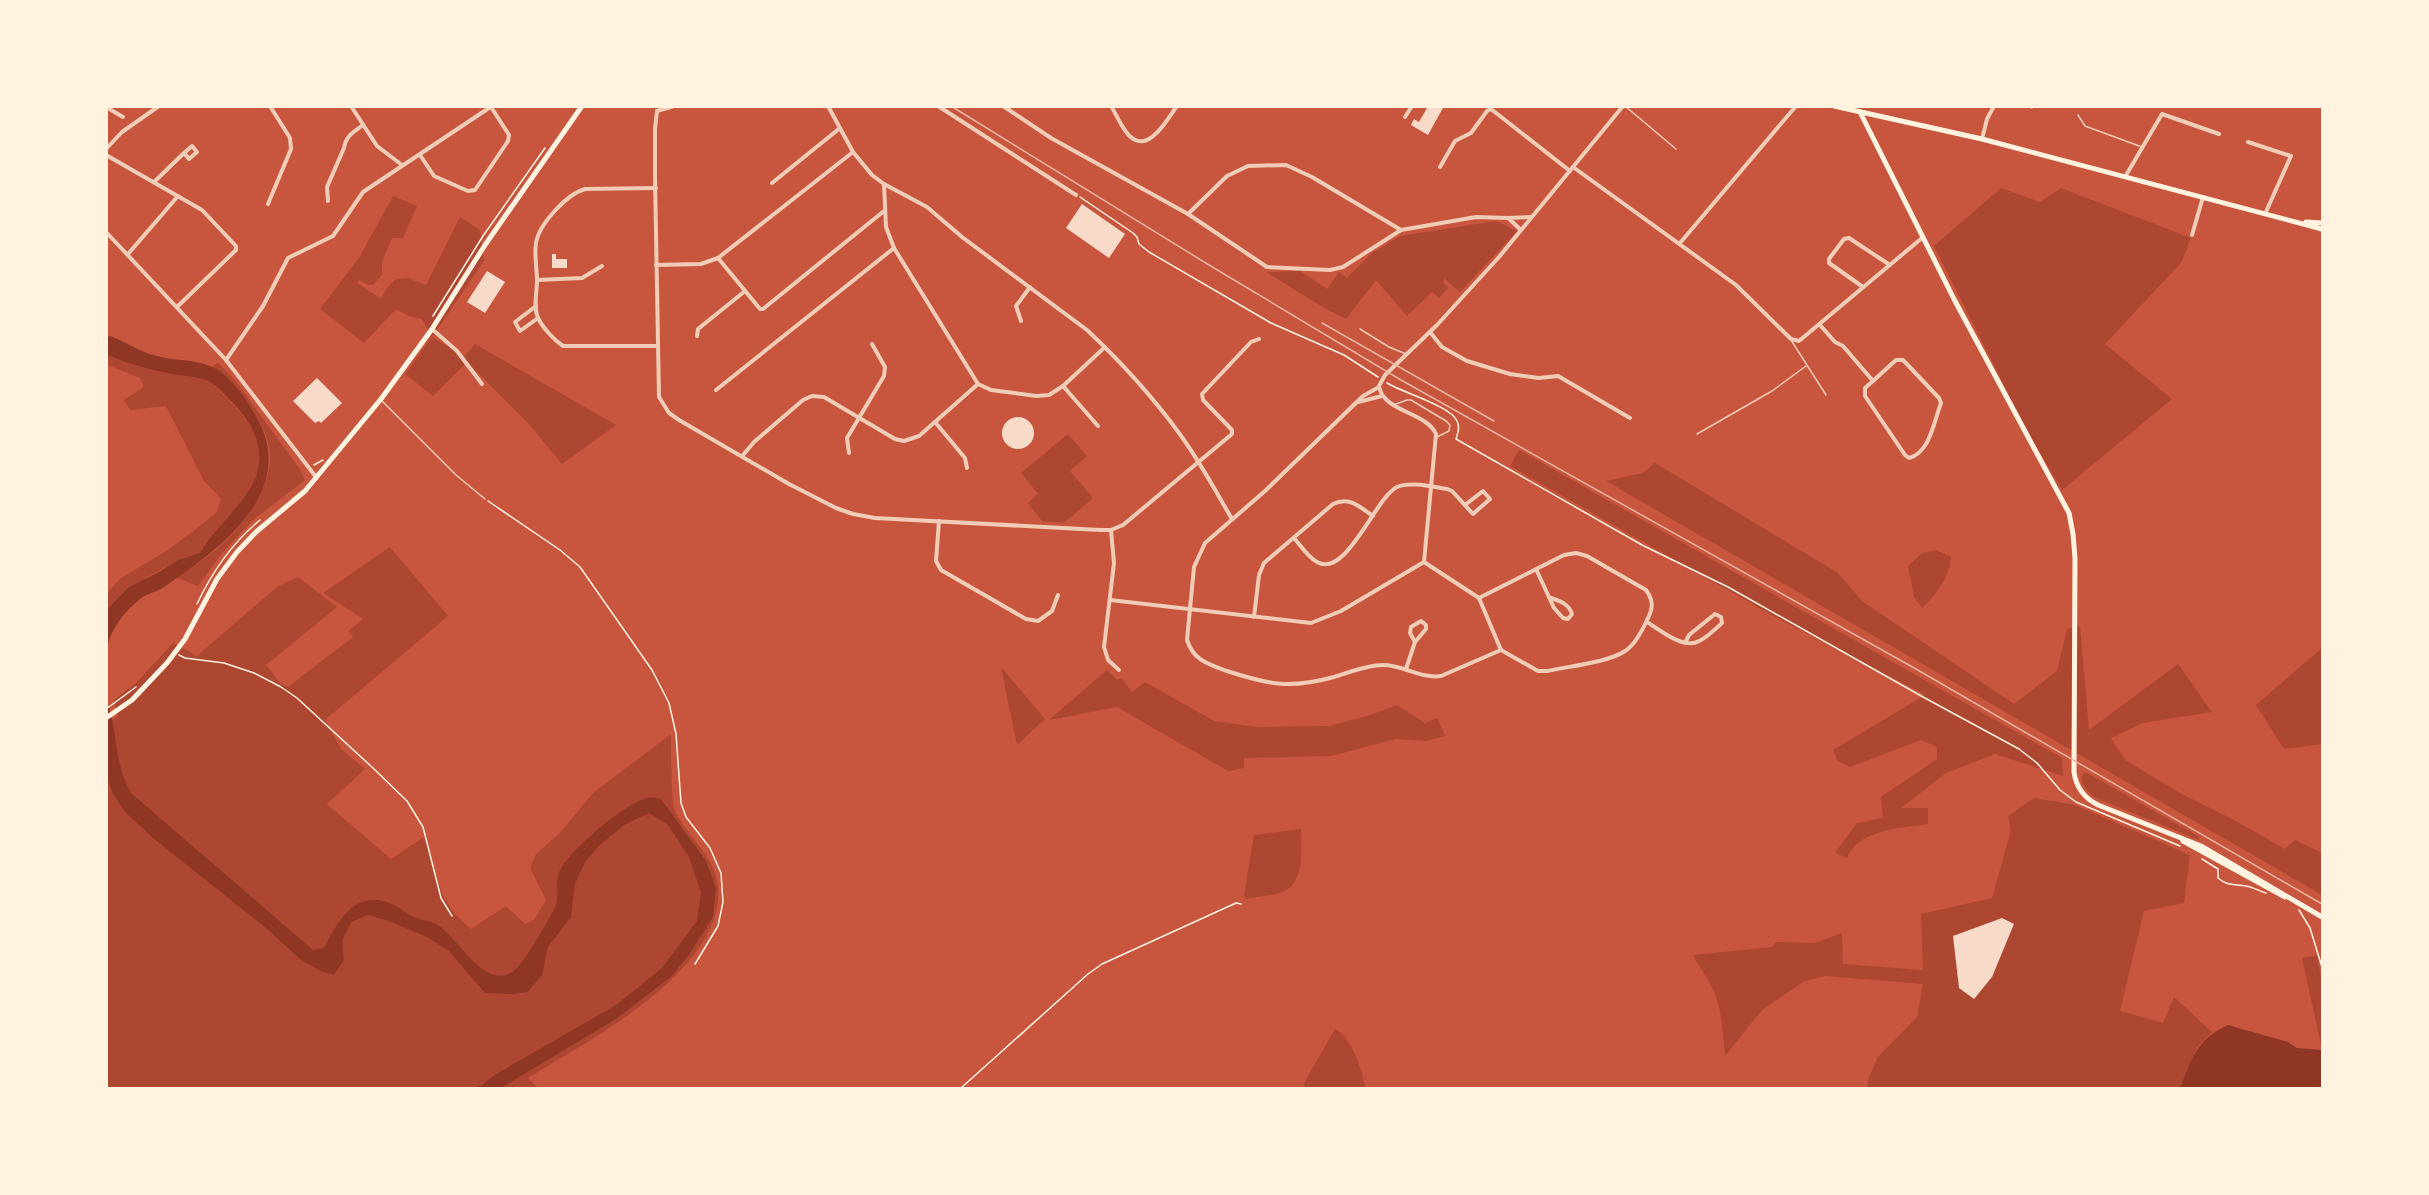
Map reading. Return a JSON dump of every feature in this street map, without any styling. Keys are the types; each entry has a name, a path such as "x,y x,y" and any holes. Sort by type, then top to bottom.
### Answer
{"main road":[{"path":"106,718 139,693 176,653 217,579 237,552 256,532 297,499 317,478 381,399 432,329 485,245 582,106"},
{"path":"1834,106 1852,108 1860,112 1982,139 2322,229"},
{"path":"1860,112 1922,238 2037,457 2066,506 2071,520 2074,558 2074,765 2076,781 2083,795 2093,803 2211,851 2322,917"},
{"path":"2297,222 2322,224"}],"street":[{"path":"268,204 291,149 290,138 270,106"},
{"path":"351,106 377,146 402,165"},
{"path":"652,106 657,111"},
{"path":"657,111 674,106"},
{"path":"938,106 1077,195"},
{"path":"1003,106 1051,138 1188,213 1262,265 1272,268 1330,270 1343,267 1401,230 1476,218 1532,217"},
{"path":"1111,106 1132,138 1141,141 1152,138 1177,106"},
{"path":"1405,117 1412,106"},
{"path":"1501,650 1441,676 1430,677 1406,669 1382,665 1316,682 1289,686 1260,682 1203,663 1190,650 1187,639 1194,567 1205,543 1265,491 1363,396 1379,387 1385,375 1430,333 1521,230 1624,106"},
{"path":"1680,243 1796,106"},
{"path":"1982,139 1987,119 1994,106"},
{"path":"106,107 123,117"},
{"path":"106,149 122,132 158,107"},
{"path":"226,360 263,306 288,258 333,236 363,192 402,165 492,107 509,135 508,141 475,190 468,191 434,176 420,154"},
{"path":"829,107 853,152 872,175 927,207 962,237 1087,330 1105,347 1173,424 1199,462 1232,519"},
{"path":"1440,166 1455,141 1471,132 1491,109 1571,169 1680,243 1736,285 1791,339 1799,341 1922,238"},
{"path":"657,111 655,129 659,397 669,413 789,484 836,508 875,518 1111,530 1126,523 1232,434 1232,430 1203,400 1202,394 1251,342 1259,339"},
{"path":"2125,177 2162,114 2219,134"},
{"path":"328,201 327,187 347,136 363,125"},
{"path":"772,183 840,128"},
{"path":"2248,141 2291,156 2265,214"},
{"path":"656,265 701,264 718,258 853,152"},
{"path":"154,182 184,153"},
{"path":"106,155 202,210 236,246 236,250 178,306"},
{"path":"1188,213 1227,176 1248,166 1286,165 1312,177 1401,230"},
{"path":"884,184 884,211 894,248 978,384 991,390 1036,396 1049,395 1105,347"},
{"path":"656,188 575,191 565,199 537,238 535,250 538,318 556,341 563,346 657,346"},
{"path":"128,254 178,196"},
{"path":"2192,235 2203,198"},
{"path":"718,258 760,309 763,309 884,211"},
{"path":"1508,218 1521,230"},
{"path":"106,232 145,275 178,306 226,360 317,478"},
{"path":"1864,288 1829,263 1829,259 1844,239 1850,238 1890,265"},
{"path":"716,390 894,248"},
{"path":"537,280 582,278 602,266"},
{"path":"1021,321 1016,306 1030,287"},
{"path":"697,336 698,329 745,291"},
{"path":"536,306 515,322 515,326 520,331 538,318"},
{"path":"1820,325 1835,342 1843,345 1873,381"},
{"path":"432,329 457,351 482,384"},
{"path":"1430,333 1442,347 1467,361 1510,374 1539,378 1558,375 1630,418"},
{"path":"849,453 847,438 884,376 885,367 872,344"},
{"path":"1896,360 1903,360 1939,398 1941,403 1924,448 1913,457 1905,455 1865,396 1865,388 1873,381 1896,360"},
{"path":"743,455 754,442 803,400 812,396 824,397 895,439 904,441 919,436 978,384"},
{"path":"1062,386 1098,426"},
{"path":"1379,387 1382,396 1429,425 1436,437 1424,562"},
{"path":"1357,402 1382,396"},
{"path":"935,422 965,458 967,468"},
{"path":"1294,538 1318,564 1332,564 1352,546 1387,495 1396,487 1406,485 1452,491 1473,514 1490,499 1483,491 1465,505"},
{"path":"1254,617 1259,575 1264,563 1333,504 1341,500 1349,500 1373,516"},
{"path":"939,521 936,561 941,570 1026,619 1038,621 1052,611 1058,595"},
{"path":"1111,530 1114,563 1104,647 1108,660 1119,670"},
{"path":"1424,562 1479,598 1501,650 1538,671 1613,657 1626,651 1647,622 1652,608 1652,597 1646,590 1587,556 1576,553 1564,555 1479,598"},
{"path":"1110,600 1311,622 1326,618 1424,562"},
{"path":"1536,569 1554,608 1563,618 1568,619 1572,614 1571,609 1551,598"},
{"path":"1647,622 1684,643 1699,642 1722,623 1721,617 1715,614 1689,635 1684,643"},
{"path":"1406,669 1415,642 1426,629 1426,625 1421,621 1412,627 1410,633 1415,642"}],"lane":[{"path":"1624,106 1676,149"},
{"path":"2027,106 2032,108"},
{"path":"2078,115 2085,126 2142,147"},
{"path":"1360,329 1389,347 1406,354"},
{"path":"1791,339 1806,366 1826,394"},
{"path":"1697,434 1772,391 1806,366"},
{"path":"381,399 456,475 485,499"},
{"path":"1395,405 1412,400 1446,421 1450,425 1449,431 1436,437"}],"path":[{"path":"431,320 483,236 549,142"},
{"path":"1077,195 1133,233 1139,244 1149,252 1271,323 1344,355 1378,378"},
{"path":"1384,381 1403,392 1417,395 1454,416 1459,430 1456,439 1642,545 1728,587 1923,697 2019,748 2037,763 2060,790 2076,802 2182,847"},
{"path":"309,468 323,460"},
{"path":"485,499 560,550 580,567 652,670 669,703 676,734 681,803 686,817 710,848 721,873 723,902 718,926 695,964"},
{"path":"195,607 207,583 224,558 248,530 262,519"},
{"path":"176,653 185,658 224,663 254,673 281,687 297,698 373,768 407,801 423,827 441,898 452,916"},
{"path":"106,709 139,684"},
{"path":"2200,857 2218,869 2218,878 2223,882 2233,886 2251,887 2266,894"},
{"path":"961,1089 1088,974 1102,964 1236,903 1241,904"},
{"path":"2296,908 2303,914 2310,928 2322,967"}],"shaded area":[{"path":"2001,188 2040,202 2061,188 2191,238 2181,263 2105,344 2172,399 2062,490 2026,429 1934,246"},
{"path":"393,196 417,206 403,238 392,238 382,262 382,275 374,284 368,285 359,280 357,283 381,299 386,289 396,279 408,278 426,285 460,217 480,230 484,261 432,337 422,319 409,316 396,309 364,343 320,309 359,258"},
{"path":"1496,221 1517,231 1460,292 1444,278 1443,282 1448,288 1439,298 1432,292 1407,316 1376,280 1346,319 1266,272 1300,271 1327,289 1339,272 1347,278 1372,253 1400,236"},
{"path":"107,335 150,354 197,362 218,370 240,392 253,411 262,428 268,454 266,478 257,500 243,521 205,558 164,587 134,604 116,626 107,646 107,609 129,587 178,560 200,553 251,486 259,464 259,453 253,432 242,413 211,382 152,370 107,355"},
{"path":"432,337 465,356 475,344 616,425 562,464 529,424 467,362 433,396 405,374"},
{"path":"107,355 142,366 211,382 248,423 257,442 259,464 256,476 245,496 200,553 137,583 107,609 107,593 121,578 168,550 196,529 217,512 221,499 204,481 166,406 130,410 124,400 144,387 140,378 107,365"},
{"path":"218,363 234,379 299,468 305,480 254,519 223,552 198,586 177,578 227,540 244,520 259,498 270,462 266,435 260,422 252,408 232,384 212,366"},
{"path":"1068,434 1087,456 1070,471 1093,498 1064,523 1042,521 1028,503 1038,494 1021,473"},
{"path":"1519,450 2062,758 2063,776 1995,754 1946,773 1901,808 1928,808 1928,824 1894,829 1871,836 1853,848 1847,858 1835,853 1857,823 1883,818 1881,797 1937,759 1937,747 1921,740 1850,767 1838,761 1833,750 1925,695 1770,614 1510,466"},
{"path":"1655,463 1838,573 1862,601 2014,704 2057,671 2067,629 2080,626 2089,730 2178,664 2212,712 2143,723 2111,738 2125,760 2180,793 2285,849 2295,840 2322,853 2322,895 1606,481 1643,473"},
{"path":"390,547 448,616 325,720 341,749 365,769 327,804 391,859 424,837 442,894 454,913 471,929 506,906 525,924 534,920 546,900 530,868 536,854 560,833 593,793 671,734 675,811 712,865 718,886 715,917 700,946 677,974 648,1000 617,1023 528,1078 538,1088 107,1088 107,723 118,716 114,700 136,683 173,643 197,656 278,586 298,577 337,607 266,665 280,683 288,687 353,637 348,631 363,619 323,593"},
{"path":"1936,550 1951,557 1950,565 1941,585 1922,608 1914,597 1908,566 1922,553"},
{"path":"2322,648 2322,744 2284,749 2256,705"},
{"path":"1001,667 1045,719 1017,745"},
{"path":"1107,670 1117,680 1121,678 1132,692 1145,682 1214,721 1256,727 1329,726 1397,705 1425,723 1437,718 1445,736 1426,741 1396,739 1331,756 1244,758 1244,768 1228,771 1117,707 1049,720"},
{"path":"106,699 121,770 131,793 313,950 324,948 341,920 356,905 375,900 389,903 413,917 436,924 483,969 493,975 504,975 519,966 549,919 556,905 559,873 573,853 598,829 626,808 638,801 650,798 661,799 706,861 716,888 713,917 672,976 616,1019 501,1088 473,1088 482,1085 493,1076 616,1005 662,968 697,921 701,892 689,857 668,825 649,813 624,825 599,846 585,862 575,884 571,917 548,947 542,975 528,992 485,993 449,951 427,937 368,915 351,922 342,941 344,960 334,975 323,972 301,960 266,928 153,838 125,812 113,794 107,777"},
{"path":"2087,773 2198,836 2199,840 2094,797 2086,790 2082,781 2082,774"},
{"path":"2034,798 2075,805 2190,855 2184,903 2144,911 2120,1011 2163,1023 2174,997 2212,1032 2197,1048 2180,1088 1867,1088 1878,1057 1917,1017 1923,984 1825,976 1803,982 1762,1010 1725,1056 1722,1022 1716,997 1693,955 1772,947 1776,942 1815,943 1842,933 1843,964 1923,970 1921,914 1992,898 2011,830 2008,816"},
{"path":"1301,829 1300,869 1293,883 1288,889 1279,893 1246,899 1244,895 1254,835"},
{"path":"2317,956 2322,984 2322,1049 2302,958"},
{"path":"2228,1025 2288,1042 2297,1048 2322,1050 2322,1088 2180,1088 2192,1059 2202,1043"},
{"path":"1335,1029 1351,1046 1359,1064 1365,1088 1305,1088 1304,1083"}],"building":[{"path":"1424,106 1444,106 1428,135 1411,125 1414,119 1419,122 1427,108"},
{"path":"1082,204 1125,234 1109,258 1066,228"},
{"path":"552,254 556,254 556,259 567,259 567,268 552,268"},
{"path":"487,271 505,282 485,313 467,302"},
{"path":"317,378 342,403 321,423 319,421 315,423 293,401"},
{"path":"1018,417 1029,422 1034,433 1029,444 1018,449 1007,444 1002,433 1007,422"},
{"path":"2002,918 2014,924 1992,977 1974,999 1959,988 1953,936"}],"railway":[{"path":"951,106 1401,380 1916,669 2322,904"},
{"path":"1322,323 1494,421"}]}
